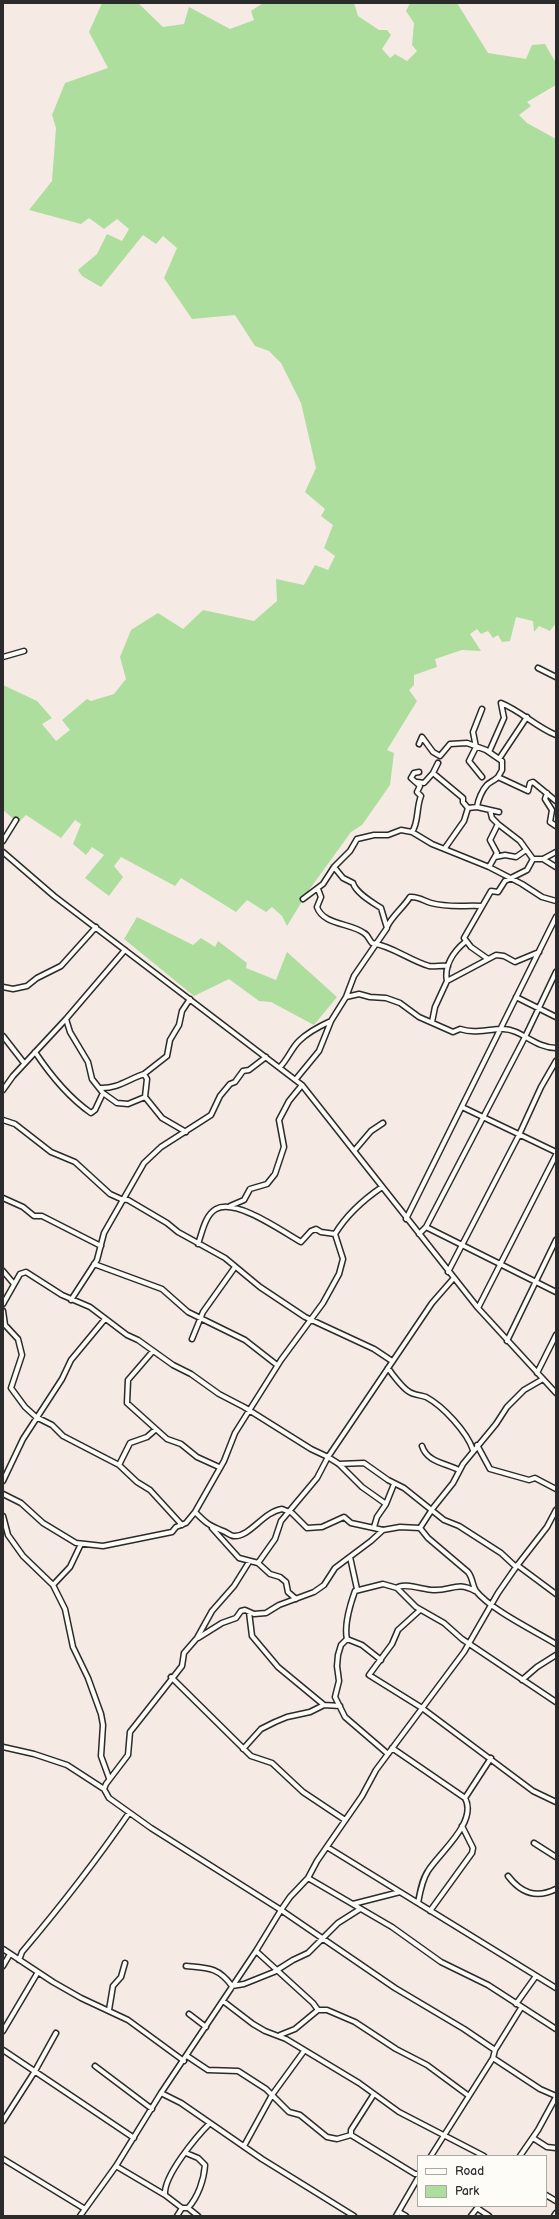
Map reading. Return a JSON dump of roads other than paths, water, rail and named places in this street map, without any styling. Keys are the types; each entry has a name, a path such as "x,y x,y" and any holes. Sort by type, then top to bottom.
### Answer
{"street":[{"path":"3,657 24,651"},
{"path":"538,668 556,678"},
{"path":"489,752 504,718 501,703 556,735"},
{"path":"482,708 473,732 476,747 469,761 482,777"},
{"path":"477,807 477,801 487,784 493,782 502,770 500,759 527,717"},
{"path":"419,744 422,737 433,752 440,756 448,744 467,743 489,752 500,759"},
{"path":"416,782 424,783 433,773 438,763"},
{"path":"412,832 417,826 416,817 421,796 417,792 420,786 412,778 414,773 419,772"},
{"path":"433,773 463,798 463,802 468,808"},
{"path":"498,777 528,791 530,783 533,782 556,801"},
{"path":"547,793 545,799 552,810 550,822 556,826"},
{"path":"468,808 477,807 499,812"},
{"path":"445,848 464,821 468,808"},
{"path":"490,810 492,818 520,841 533,859"},
{"path":"3,841 16,820"},
{"path":"489,867 497,853 490,840 498,824"},
{"path":"303,899 318,889 334,867 350,851 354,841 360,838 388,835 401,830 412,832 432,844 489,867 511,878 542,897 556,901"},
{"path":"495,857 505,855 516,857 526,850"},
{"path":"3,852 54,896 296,1079 453,1279 507,1341 556,1393"},
{"path":"533,859 543,859 556,852"},
{"path":"465,942 464,938 468,929 491,891 498,892 504,881 527,870 533,859"},
{"path":"543,859 556,867"},
{"path":"334,867 343,878 353,883 354,888 381,908 387,928"},
{"path":"318,889 321,897 316,907 318,911 344,926 356,928 366,934 372,943 430,966 448,966"},
{"path":"296,1079 319,1051 331,1021 346,997 354,976 377,944 391,919 401,911 410,897 416,896 432,903 454,907 482,906"},
{"path":"406,1219 556,917"},
{"path":"3,987 13,989 27,986 38,978 61,966 96,927"},
{"path":"465,942 488,959"},
{"path":"432,1022 435,1007 447,981 446,974 448,966 455,951 465,942"},
{"path":"3,1090 24,1063 66,1019 125,950"},
{"path":"447,981 496,955 504,956 515,962 539,952"},
{"path":"419,1234 426,1227 525,1037 556,972"},
{"path":"346,997 359,994 370,998 386,998 400,1003 420,1017 454,1032 460,1029 471,1033 504,1029 525,1037 536,1044 556,1048"},
{"path":"516,997 556,1017"},
{"path":"100,1088 107,1088 125,1083 144,1074 167,1056 170,1040 179,1025 182,1011 190,999"},
{"path":"66,1019 70,1032 88,1062 92,1078 103,1093 117,1103 128,1104 145,1097"},
{"path":"280,1067 287,1060 299,1041 315,1029 331,1021"},
{"path":"3,1036 24,1063"},
{"path":"35,1052 56,1081 78,1103 91,1113 95,1110 103,1093"},
{"path":"71,1300 94,1264 104,1233 137,1172 152,1153 211,1116 220,1096 230,1084 235,1082 243,1071 249,1070 266,1057"},
{"path":"448,1272 464,1245 520,1135 541,1087 556,1061"},
{"path":"144,1074 147,1079 145,1097 162,1118 186,1132"},
{"path":"198,1244 205,1223 212,1212 217,1208 230,1206 244,1200 250,1189 267,1184 273,1178 284,1147 279,1120 288,1101 302,1085"},
{"path":"462,1107 556,1154 478,1308"},
{"path":"3,1120 15,1124 51,1152 75,1162 110,1194 123,1199 167,1223 198,1244 226,1258 260,1287 310,1320 356,1340 392,1361"},
{"path":"354,1151 370,1131 382,1123"},
{"path":"335,1234 350,1213 382,1187"},
{"path":"3,1198 23,1207 34,1216 42,1216 101,1246"},
{"path":"230,1206 268,1221 301,1242 316,1229 321,1232 335,1234"},
{"path":"426,1227 556,1292"},
{"path":"3,1494 26,1506 43,1523 71,1541 81,1544 103,1546 115,1545 150,1535 172,1532 176,1527 182,1525 195,1512 219,1467 224,1461 235,1433 277,1365 322,1303 343,1263 335,1234"},
{"path":"507,1341 556,1240"},
{"path":"94,1264 162,1289 188,1312 245,1340 277,1365"},
{"path":"192,1339 201,1318 235,1267"},
{"path":"3,1272 14,1284"},
{"path":"3,1304 14,1284 24,1272 71,1300 90,1307 105,1319 173,1365 191,1374 219,1394 339,1464 354,1481 386,1504"},
{"path":"258,1563 275,1539 278,1528 288,1511 317,1478 328,1457 392,1361 443,1289 453,1279"},
{"path":"3,1312 5,1325 18,1339 22,1355 11,1388 25,1407 36,1417 52,1425 63,1436 119,1465 137,1482 155,1494 161,1505 182,1525"},
{"path":"3,1481 16,1453 36,1417 54,1392 77,1351 105,1319"},
{"path":"537,1373 556,1335"},
{"path":"153,1351 128,1380 126,1398 127,1403 146,1418 155,1430 169,1440 181,1444 197,1457 219,1467"},
{"path":"388,1368 410,1392 426,1398 450,1416 465,1434 473,1450"},
{"path":"420,1528 431,1510 453,1483 459,1470 473,1450 487,1436 514,1398 542,1379"},
{"path":"119,1465 130,1443 147,1437 155,1430"},
{"path":"422,1446 424,1452 430,1458 459,1470"},
{"path":"477,1446 490,1469 529,1480 535,1478 556,1489"},
{"path":"339,1464 364,1463 394,1484 404,1488 444,1520 468,1531 501,1553 516,1566 556,1594"},
{"path":"374,1527 377,1517 386,1504 394,1484"},
{"path":"211,1528 234,1536 239,1535 248,1532 256,1523 273,1512 282,1509 288,1511 307,1528 322,1527 344,1517 351,1523 382,1530 400,1527 420,1528 428,1538 468,1572 476,1592"},
{"path":"80,2216 116,2166 161,2093 188,2056 281,1910 290,1897 308,1878 392,1748 464,1652 468,1643 516,1566 547,1528 556,1510"},
{"path":"195,1512 239,1558 258,1563 270,1574 280,1577 286,1582 288,1592 296,1599"},
{"path":"3,1516 8,1536 23,1556 53,1585 65,1609 73,1646 86,1672 104,1725 101,1756 109,1778"},
{"path":"104,1789 109,1778 128,1754 130,1732 171,1677 182,1666 184,1653 198,1638 222,1623 236,1618 245,1610 249,1612 266,1613 279,1605 309,1595 324,1585 335,1568 371,1541 382,1530"},
{"path":"53,1585 66,1573 81,1544"},
{"path":"347,1639 345,1624 348,1619 355,1591 357,1589 350,1557"},
{"path":"198,1638 212,1611 234,1586 250,1562"},
{"path":"357,1589 369,1588 383,1584 397,1588 420,1610 444,1623 456,1635 556,1702"},
{"path":"397,1588 405,1585 442,1590 463,1585 476,1592 530,1630 556,1644"},
{"path":"420,1610 398,1630 392,1644 370,1675 422,1708 491,1758 533,1791 556,1802"},
{"path":"249,1612 252,1636 278,1667 324,1705"},
{"path":"347,1639 362,1645 381,1660"},
{"path":"347,1639 341,1645 337,1666 339,1681 335,1697 342,1707 345,1717 388,1754"},
{"path":"522,1680 537,1667 556,1655"},
{"path":"171,1677 251,1756 272,1763 303,1792 345,1820"},
{"path":"243,1749 265,1726 286,1717 310,1712 324,1705 342,1707"},
{"path":"3,1747 34,1754 68,1765 104,1789 108,1798 129,1813 324,1938 395,1988 464,2029 494,2050"},
{"path":"392,1748 465,1798 468,1806 462,1826 457,1836 427,1872 418,1903"},
{"path":"465,1798 491,1758"},
{"path":"19,1960 22,1952 65,1897 82,1879 129,1813"},
{"path":"430,1911 472,1853 473,1848 462,1826"},
{"path":"534,1843 556,1857"},
{"path":"327,1847 556,1988"},
{"path":"508,1876 516,1886 529,1894 550,1892 556,1889"},
{"path":"308,1878 392,1926 441,1962 488,1985 521,2008 556,2029"},
{"path":"353,1904 400,1892"},
{"path":"232,1986 244,1984 278,1970 293,1960 308,1953 338,1924 360,1909"},
{"path":"3,1949 82,1998 109,2010 140,2028 184,2061"},
{"path":"256,1951 313,2003 318,2010"},
{"path":"3,1966 10,1954"},
{"path":"109,2010 113,1986 121,1977 125,1963"},
{"path":"186,1966 212,1969 224,1975 232,1986"},
{"path":"3,2031 38,1972"},
{"path":"516,2004 536,1976"},
{"path":"223,2001 253,2024 265,2031 280,2035 374,2094 399,2112 482,2155"},
{"path":"433,2155 493,2058 494,2050 521,2008"},
{"path":"280,2035 295,2029 318,2010 327,2010 356,2022 396,2049 427,2065 469,2096"},
{"path":"190,2014 206,2027"},
{"path":"3,2121 35,2071 56,2033"},
{"path":"3,2050 134,2138"},
{"path":"244,2146 272,2095 304,2051"},
{"path":"188,2056 208,2070 238,2071 272,2095 282,2107 289,2112 300,2116 328,2137 337,2139 351,2135 417,2173"},
{"path":"493,2058 540,2089 556,2096 521,2155"},
{"path":"95,2066 152,2108"},
{"path":"161,2093 182,2103 244,2146 354,2216"},
{"path":"351,2135 351,2130 374,2094"},
{"path":"165,2195 164,2189 173,2171 210,2123"},
{"path":"532,2138 547,2147 556,2148"},
{"path":"186,2153 198,2158 205,2165 200,2188 188,2208"},
{"path":"3,2159 85,2209"},
{"path":"116,2166 165,2195 182,2208 188,2208 198,2216"},
{"path":"406,2216 398,2214 417,2180"},
{"path":"547,2196 556,2201"},
{"path":"470,2216 478,2207 489,2216"},
{"path":"177,2216 182,2208"}]}
